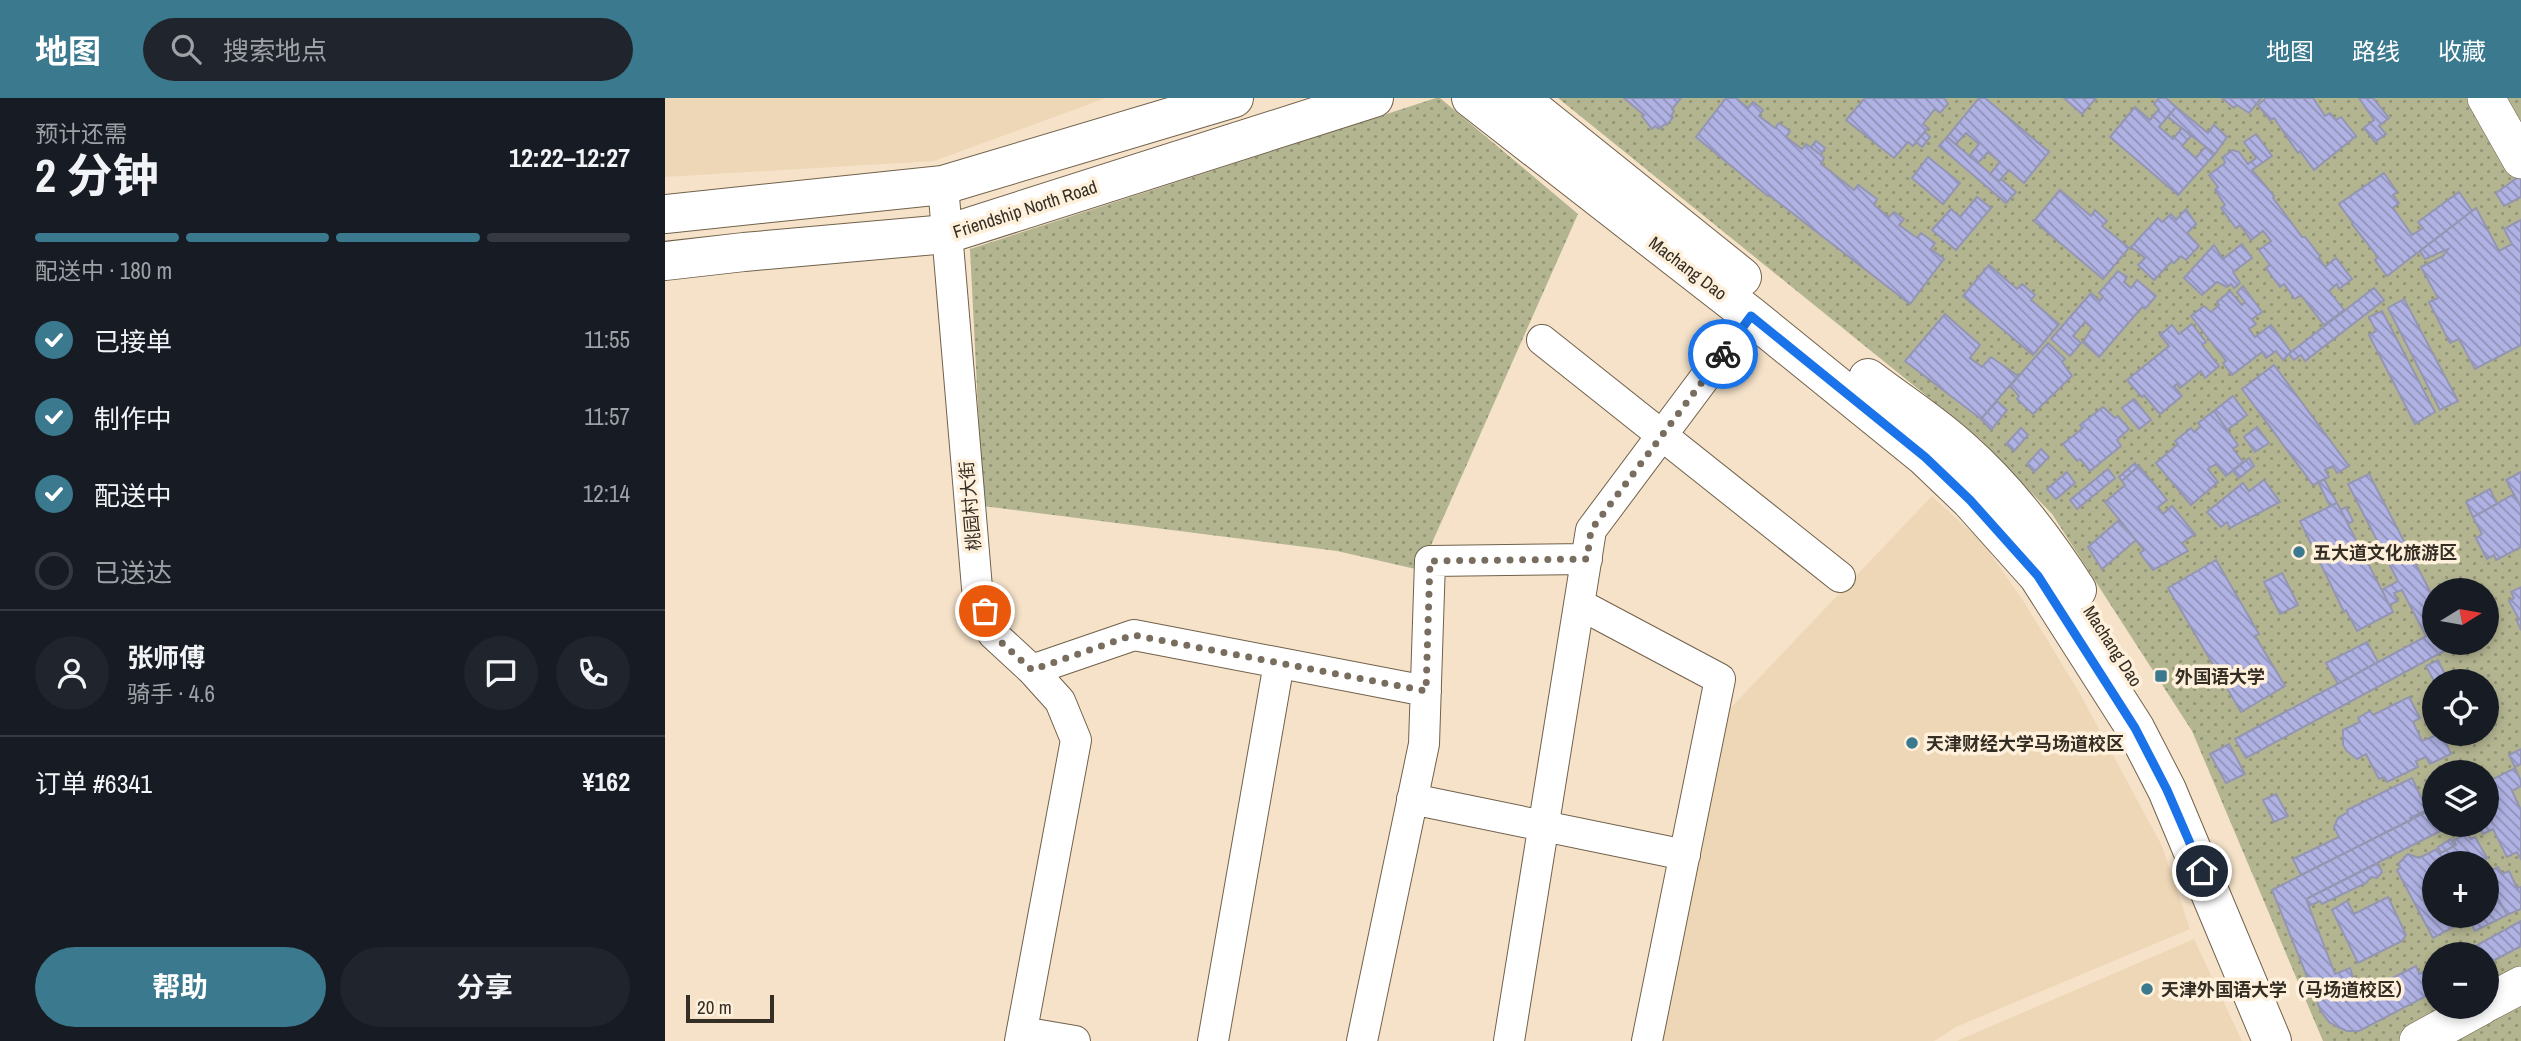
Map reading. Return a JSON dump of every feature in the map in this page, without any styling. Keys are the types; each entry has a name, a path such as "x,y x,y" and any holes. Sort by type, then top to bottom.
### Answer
{"main road":[{"path":"665,214 943,185 1234,98"},
{"name":"Friendship North Road","path":"665,261 947,234 1374,98"},
{"name":"Machang Dao","path":"1471,98 1751,316 1925,457 1970,500 2038,576 2135,728 2167,790 2272,1041"},
{"name":"Machang Dao","path":"1519,98 1960,448 2013,499 2042,538 2143,692 2194,789 2295,1041"}],"street":[{"path":"2486,98 2521,160"},
{"name":"桃园村大街","path":"943,185 977,588 993,635 1032,670 1060,701 1076,740 1021,1036"},
{"path":"1509,1041 1591,530 1751,316"},
{"path":"1542,340 1840,577"},
{"path":"1362,1041 1424,744 1430,561 1587,559"},
{"path":"1579,604 1720,680 1647,1041"},
{"path":"1032,670 1133,635 1426,691"},
{"path":"1213,1041 1279,663"},
{"path":"1412,799 1685,855"},
{"path":"2499,997 2521,985"},
{"path":"2418,1041 2458,1019"},
{"path":"1021,1036 1075,1041"}],"shaded area":[{"path":"665,98 1106,98 934,161 665,177"},
{"name":"天津财经大学马场道校区","path":"1932,496 1983,543 2024,602 2079,692 2162,846 2190,929 1956,1027 1934,1041 1656,1041 1723,716"},
{"name":"天津外国语大学（马场道校区）","path":"2194,939 2242,1041 1957,1041 1959,1040"}],"green space":[{"path":"1440,98 1578,214 1420,570 1337,551 983,506 970,249"},
{"name":"五大道文化旅游区","path":"1558,98 2521,98 2521,1041 2323,1041 2192,731 2052,514 1980,439"}],"building":[{"path":"1624,98 1681,98 1672,109 1673,117 1667,125 1659,129 1655,126 1652,129 1642,116 1644,115"},
{"path":"1726,98 1736,98 1748,108 1753,102 1763,110 1759,116 1775,128 1779,123 1790,131 1786,137 1802,149 1806,144 1821,155 1824,158 1821,164 1854,190 1858,185 1877,199 1874,205 1889,217 1894,212 1904,219 1899,225 1917,238 1921,233 1935,243 1931,249 1944,259 1910,304 1768,196 1696,137"},
{"path":"1865,98 1944,98 1948,104 1940,113 1935,109 1923,124 1928,128 1913,146 1908,142 1894,158 1846,120"},
{"path":"1979,98 1985,98 2049,152 2024,183 2009,170 1999,181 1990,174 2000,162 1988,152 1978,163 1969,156 1979,144 1966,133 1956,144 1947,137"},
{"path":"2064,98 2096,98 2082,114"},
{"path":"2159,98 2166,98 2176,107 2159,127 2173,139 2182,128 2191,136 2182,146 2196,158 2205,147 2215,154 2178,195 2110,137 2135,107 2150,120 2159,109 2154,104"},
{"path":"2222,98 2261,98 2249,113 2237,105 2234,108"},
{"path":"2266,98 2313,98 2325,116 2330,113 2336,120 2341,117 2356,136 2314,170 2300,151 2298,153 2274,118 2270,120 2258,105"},
{"path":"2359,98 2373,98 2389,118 2379,126 2386,134 2375,142 2364,128 2374,120"},
{"path":"2176,107 2208,133 2214,125 2227,137 2215,154 2168,117"},
{"path":"1925,132 1930,137 1922,147 1916,142"},
{"path":"2256,134 2272,156 2252,170 2302,237 2305,237 2320,256 2325,267 2336,258 2352,279 2339,289 2337,284 2329,291 2344,310 2324,325 2301,295 2295,299 2284,284 2280,287 2266,268 2270,265 2259,250 2271,241 2263,231 2251,240 2240,225 2236,228 2221,208 2225,205 2215,190 2218,187 2209,175 2225,163 2223,157 2233,150 2239,152 2248,164 2256,158 2244,142"},
{"path":"1947,137 2016,192 2006,203 1939,146"},
{"path":"1816,141 1825,148 1821,155 1811,147"},
{"path":"1928,157 1960,183 1943,204 1912,178"},
{"path":"2384,173 2397,192 2393,195 2399,203 2393,208 2412,235 2423,228 2418,222 2459,192 2472,211 2387,276 2375,260 2378,257 2339,204"},
{"path":"2521,175 2521,197 2504,206 2496,193"},
{"path":"2060,190 2091,216 2095,210 2107,221 2102,226 2129,248 2103,279 2034,221"},
{"path":"1977,197 1991,208 1956,250 1932,230 1951,209 1960,217"},
{"path":"2476,208 2499,251 2512,244 2504,229 2521,220 2521,345 2475,369 2459,339 2450,343 2429,302 2438,298 2421,267 2443,256 2448,249 2425,259 2420,251"},
{"path":"2186,209 2196,224 2187,233 2199,246 2186,260 2181,256 2174,263 2172,261 2154,280 2138,265 2145,258 2131,247 2158,218 2162,222 2171,214 2176,220"},
{"path":"2242,244 2252,258 2233,272 2240,283 2234,288 2231,284 2227,287 2217,282 2202,295 2184,278 2214,245 2223,259"},
{"path":"1989,265 2017,289 2022,284 2035,295 2031,300 2059,324 2033,355 1963,296"},
{"path":"2118,271 2127,277 2124,282 2131,288 2137,280 2156,296 2145,309 2142,307 2099,357 2083,342 2092,328 2085,322 2073,336 2081,343 2070,356 2051,339 2091,293 2100,301 2103,296 2099,293"},
{"path":"2243,286 2262,312 2252,319 2256,324 2249,329 2255,337 2271,325 2291,352 2283,360 2276,351 2266,358 2262,352 2232,375 2223,363 2226,361 2191,316 2204,306 2211,312 2219,305 2217,302 2230,291 2242,305 2245,302 2237,292"},
{"path":"2374,288 2384,300 2305,361 2301,355 2294,360 2289,354 2291,352"},
{"path":"2404,299 2458,401 2440,410 2388,308"},
{"path":"2382,311 2435,412 2415,424 2369,335 2376,331 2369,317"},
{"path":"1945,314 1980,345 1970,358 1982,367 1991,357 2018,376 1981,419 1905,361"},
{"path":"2192,324 2206,342 2202,345 2219,366 2205,378 2201,371 2180,388 2177,384 2174,386 2182,396 2160,414 2127,380 2169,346 2160,335 2172,325 2179,334"},
{"path":"2048,343 2065,359 2062,362 2072,376 2033,414 2017,399 2019,396 2010,386"},
{"path":"2274,365 2349,466 2337,473 2333,466 2325,470 2329,477 2313,485 2242,389"},
{"path":"2233,396 2247,415 2227,430 2214,411"},
{"path":"2134,399 2151,420 2139,429 2122,408"},
{"path":"1997,401 2007,410 1991,430 1981,419"},
{"path":"2103,407 2115,418 2118,416 2129,429 2117,440 2121,446 2090,471 2080,459 2077,461 2063,444 2083,428 2080,425"},
{"path":"2214,411 2238,445 2233,449 2243,462 2226,476 2216,464 2208,469 2218,482 2191,505 2156,463 2178,444 2175,441 2191,428 2194,432 2201,426 2198,423"},
{"path":"2257,427 2269,443 2255,452 2244,437"},
{"path":"2021,428 2028,435 2014,451 2006,444"},
{"path":"2041,449 2049,457 2034,472 2027,464"},
{"path":"2249,458 2254,466 2239,478 2233,471"},
{"path":"2135,463 2138,467 2122,481 2119,477"},
{"path":"2139,466 2167,500 2158,507 2163,514 2172,506 2195,534 2182,543 2188,551 2153,570 2140,553 2144,550 2105,502 2125,485 2122,481"},
{"path":"2108,469 2115,478 2077,509 2070,500"},
{"path":"2067,472 2075,483 2056,499 2047,489"},
{"path":"2521,472 2521,507 2506,480"},
{"path":"2369,474 2423,578 2422,628 2402,590 2394,593 2398,601 2389,605 2382,590 2398,581 2348,484"},
{"path":"2324,479 2337,503 2330,506 2318,482"},
{"path":"2264,480 2280,502 2230,528 2227,522 2221,527 2207,512 2243,483 2249,491"},
{"path":"2490,489 2497,504 2473,517 2466,502"},
{"path":"2514,494 2521,507 2521,547 2496,560 2494,555 2487,559 2476,538 2482,534 2473,517"},
{"path":"2337,503 2393,612 2357,631 2346,610 2344,612 2300,521"},
{"path":"2346,507 2353,521 2348,524 2341,510"},
{"path":"2119,520 2136,540 2102,569 2088,547"},
{"path":"2216,560 2259,634 2255,636 2285,686 2241,712 2168,588"},
{"path":"2282,573 2298,605 2280,614 2264,582"},
{"path":"2521,587 2521,630 2517,621 2519,619 2509,601 2514,598 2511,592"},
{"path":"2422,638 2422,655 2437,655 2246,758 2235,739"},
{"path":"2367,642 2378,662 2338,684 2326,663"},
{"path":"2438,660 2442,669 2428,669 2426,666"},
{"path":"2409,697 2420,718 2413,722 2422,746 2448,746 2451,754 2438,760 2428,760 2426,757 2416,761 2418,767 2387,782 2384,777 2379,779 2366,754 2357,759 2343,745 2343,730 2360,722 2358,718 2370,711 2373,715"},
{"path":"2229,744 2245,774 2226,783 2210,754"},
{"path":"2521,749 2521,764 2515,767 2509,755"},
{"path":"2515,768 2521,781 2521,786 2512,791 2521,810 2521,859 2517,852 2507,857 2497,837 2499,776"},
{"path":"2412,778 2422,799 2422,812 2410,818 2411,820 2301,875 2293,859 2339,837 2334,827 2338,818 2348,812 2347,810"},
{"path":"2276,794 2288,816 2274,822 2263,800"},
{"path":"2422,814 2422,837 2428,837 2306,899 2335,974 2350,968 2359,995 2416,966 2419,974 2422,972 2422,998 2359,1031 2347,1031 2329,1022 2321,1011 2272,890"},
{"path":"2475,837 2483,851 2445,851 2456,845 2454,840"},
{"path":"2451,839 2454,846 2445,851 2440,851 2438,847"},
{"path":"2408,854 2422,856 2422,917 2397,870 2400,868 2399,863"},
{"path":"2378,863 2382,872 2377,878 2371,877 2366,883 2322,904 2320,901 2309,906 2306,899"},
{"path":"2499,869 2502,874 2509,871 2517,888 2521,887 2521,909 2507,915 2499,900"},
{"path":"2388,897 2406,935 2402,941 2358,963 2332,910 2347,901 2354,914"},
{"path":"2499,900 2507,915 2499,919"},
{"path":"2521,921 2521,946 2499,958 2499,942 2483,942"},
{"path":"2428,928 2452,928 2433,938"}],"way so far":[{"path":"985,611 993,635 1032,670 1133,635 1426,691 1430,561 1587,559 1591,530 1723,354"}],"place":[{"name":"五大道文化旅游区","path":"2299,552"},
{"name":"外国语大学","path":"2161,676"},
{"name":"天津财经大学马场道校区","path":"1912,743"},
{"name":"天津外国语大学（马场道校区）","path":"2147,989"}],"route":[{"path":"1723,354 1751,316 1925,457 1970,500 2038,576 2135,728 2167,790 2202,871"}]}
